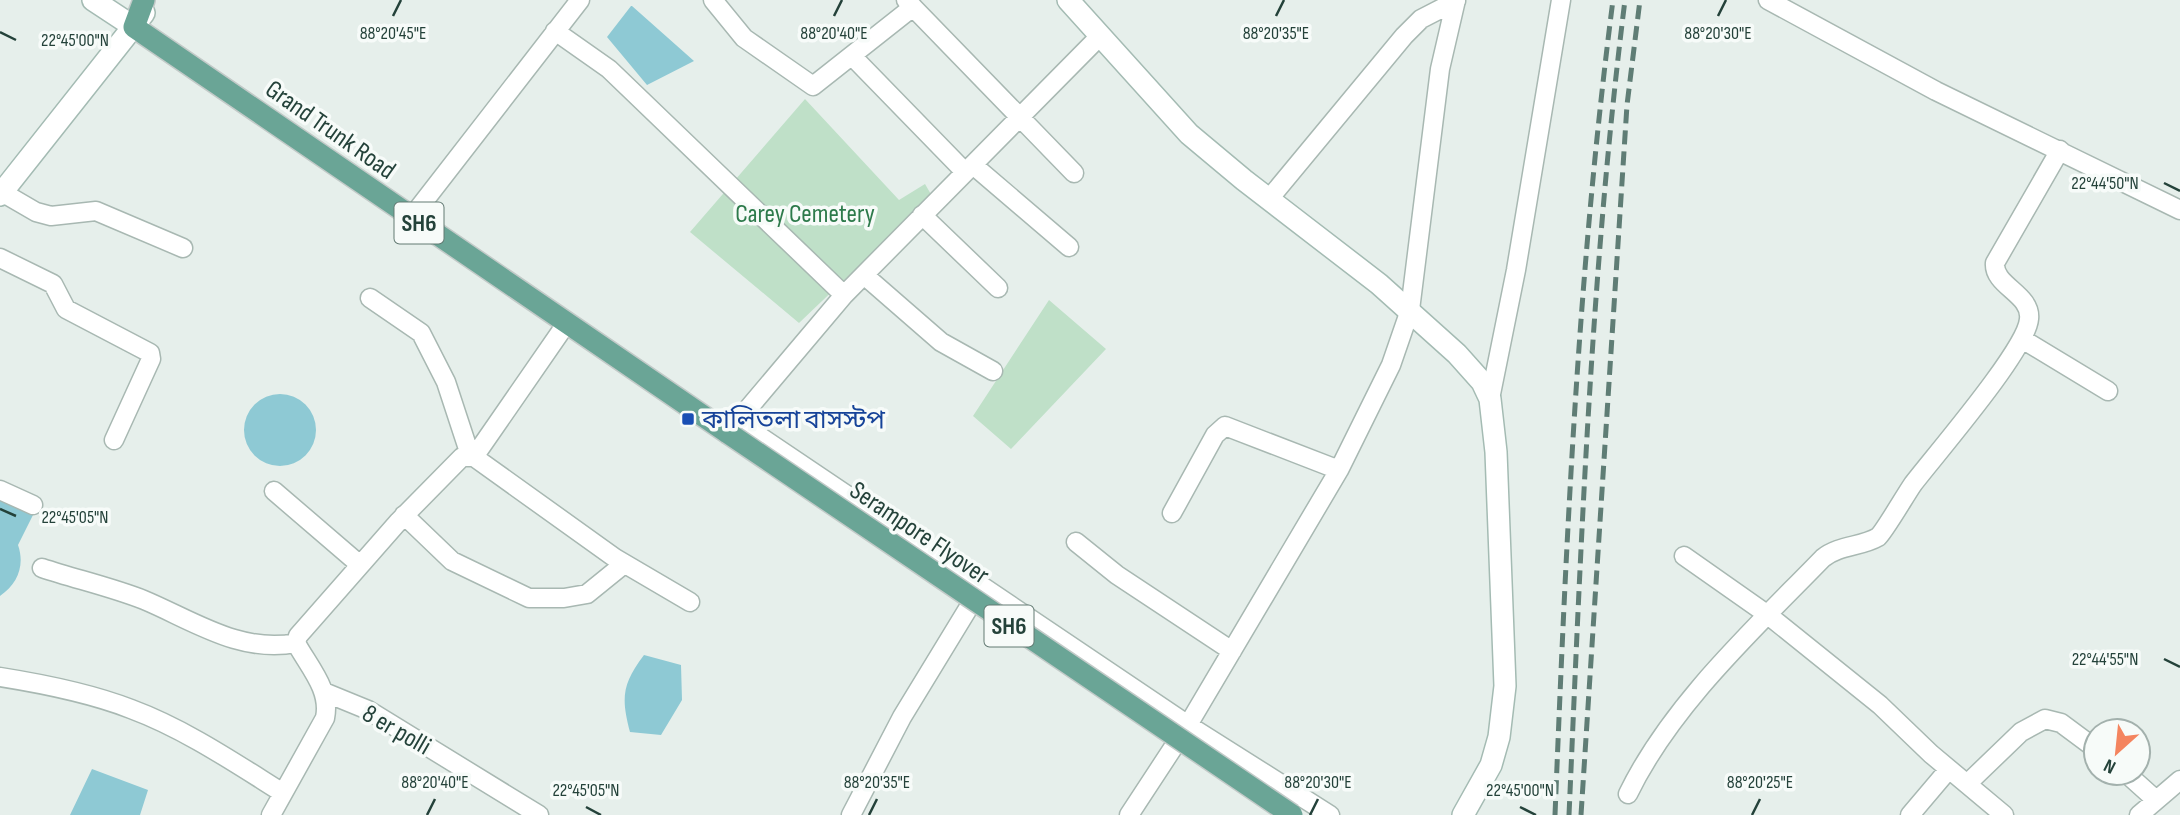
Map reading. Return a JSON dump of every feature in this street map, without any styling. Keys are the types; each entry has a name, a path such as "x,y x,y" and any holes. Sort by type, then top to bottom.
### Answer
{"main road":[{"path":"134,27 144,0"},
{"name":"Grand Trunk Road","path":"134,27 566,324 733,427"},
{"name":"Serampore Flyover","path":"733,427 1292,815"}],"street":[{"path":"93,0 134,27"},
{"path":"154,0 1,193 36,212 51,216 96,211 183,248"},
{"path":"411,218 580,0"},
{"path":"713,0 744,38 766,51 810,86 817,85 853,57 909,4 1074,173"},
{"path":"1068,0 1189,134 1410,310 1475,373 1490,399"},
{"path":"1463,815 1491,765 1499,737 1505,686 1499,501 1490,399 1516,270 1561,0"},
{"path":"1768,0 1936,91 2180,210"},
{"path":"1269,199 1404,36 1421,19 1456,1"},
{"path":"1129,815 1188,725 1339,470 1383,383 1410,310 1440,69 1456,1"},
{"path":"555,31 609,69 844,295"},
{"path":"1099,37 844,295 733,427 982,586 1326,814"},
{"path":"853,57 969,169 1069,247"},
{"path":"1628,794 1663,735 1768,615 1831,552 1876,538 2022,339 2029,321 2028,307 1997,273 1995,264 2060,150"},
{"path":"922,215 998,288"},
{"path":"0,258 53,284 66,309 150,353 151,359 114,440"},
{"path":"864,275 941,342 993,372"},
{"path":"370,299 421,333 446,382 472,456 624,564 690,602"},
{"path":"271,815 324,718 327,700 296,643 300,632 404,515 455,463 472,456 566,324"},
{"path":"2022,339 2108,391"},
{"path":"1172,513 1215,435 1225,426 1339,470"},
{"path":"0,490 33,505"},
{"path":"274,491 359,564"},
{"path":"404,515 452,561 529,598 564,598 587,594 624,564"},
{"path":"1076,542 1117,575 1232,651"},
{"path":"1684,556 1768,615 1880,705 2004,815"},
{"path":"42,568 144,600 207,631 264,644 296,643"},
{"path":"851,815 902,717 982,586"},
{"path":"0,677 37,683 132,709 216,752 284,793"},
{"name":"8 er polli","path":"324,692 368,710 539,815"},
{"path":"1967,784 2021,732 2045,719 2061,723 2082,739"},
{"path":"1910,815 1949,769"},
{"path":"2139,815 2180,780"},
{"path":"2141,787 2155,800"}],"green space":[{"name":"Carey Cemetery","path":"805,99 899,200 925,184 932,196 799,323 690,232"},
{"path":"1049,300 1106,349 1011,449 973,416"}],"water":[{"path":"631,6 694,61 647,85 607,37"},
{"path":"287,394 306,404 314,416 314,444 306,456 294,464 273,466 254,456 246,444 244,423 254,404 266,396"},
{"path":"0,493 24,504 33,515 18,545 21,560 18,573 11,586 0,596"},
{"path":"644,655 681,665 682,700 661,735 630,732 627,720 625,692 631,674"},
{"path":"92,769 148,790 140,815 70,815"}],"railway":[{"path":"1555,815 1569,509 1582,305 1613,0"},
{"path":"1569,815 1583,509 1596,305 1613,101 1625,0"},
{"path":"1581,815 1627,105 1640,0"}],"place":[{"name":"কালিতলা বাসস্টপ","path":"688,419"}]}
